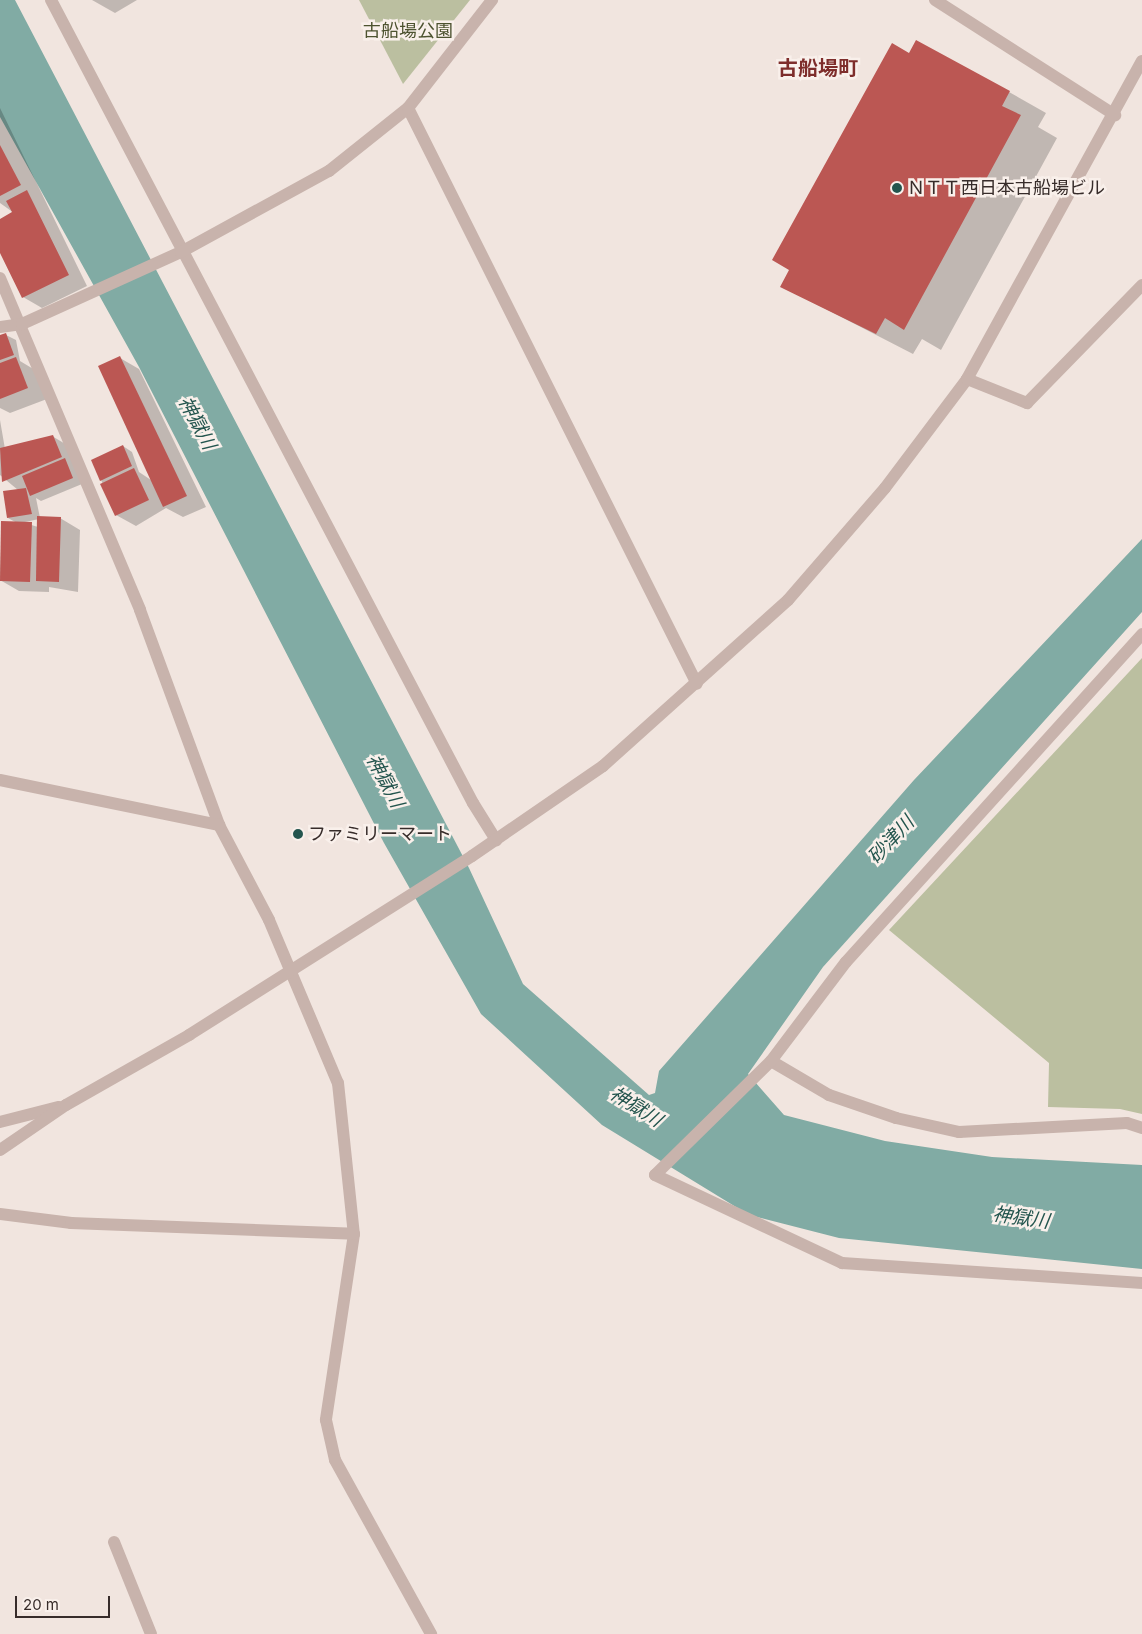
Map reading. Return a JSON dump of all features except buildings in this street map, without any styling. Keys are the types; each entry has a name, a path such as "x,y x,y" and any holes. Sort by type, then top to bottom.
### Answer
{"street":[{"path":"51,0 181,252 496,840"},
{"path":"0,327 22,324 181,252 329,171 408,108 492,0"},
{"path":"935,0 1114,115"},
{"path":"0,1150 66,1105 189,1035 292,968 472,856 604,766 788,600 885,488 967,379 1114,115 1142,61"},
{"path":"408,108 697,684"},
{"path":"0,278 22,324 140,610 219,824 292,968 338,1083 354,1234 326,1420 335,1460 431,1634"},
{"path":"967,379 1028,404 1142,285"},
{"path":"1142,634 846,962 771,1061 655,1175 842,1263 1142,1284"},
{"path":"0,780 219,824"},
{"path":"771,1061 829,1094 896,1118 959,1132 1128,1123 1142,1128"},
{"path":"0,1122 66,1105"},
{"path":"0,1214 71,1223 354,1234"},
{"path":"114,1542 151,1634"}],"green space":[{"name":"古船場公園","path":"359,0 470,0 403,84"},
{"path":"1142,658 1142,1114 1120,1109 1048,1107 1049,1063 889,930"}],"water":[{"path":"0,0 15,0 469,868 523,984 649,1095 655,1093 659,1071 914,780 1142,539 1142,612 823,967 748,1074 784,1115 885,1141 992,1157 1142,1165 1142,1269 839,1238 749,1215 602,1125 481,1014 384,843 139,367 0,117"}],"place":[{"name":"ＮＴＴ西日本古船場ビル","path":"897,188"},
{"name":"ファミリーマート","path":"298,834"}],"district":[{"name":"古船場町","path":"818,68"}],"water label":[{"name":"神獄川","path":"197,423"},
{"name":"神獄川","path":"385,781"},
{"name":"砂津川","path":"891,840"},
{"name":"神獄川","path":"636,1107"},
{"name":"神獄川","path":"1021,1218"}]}
